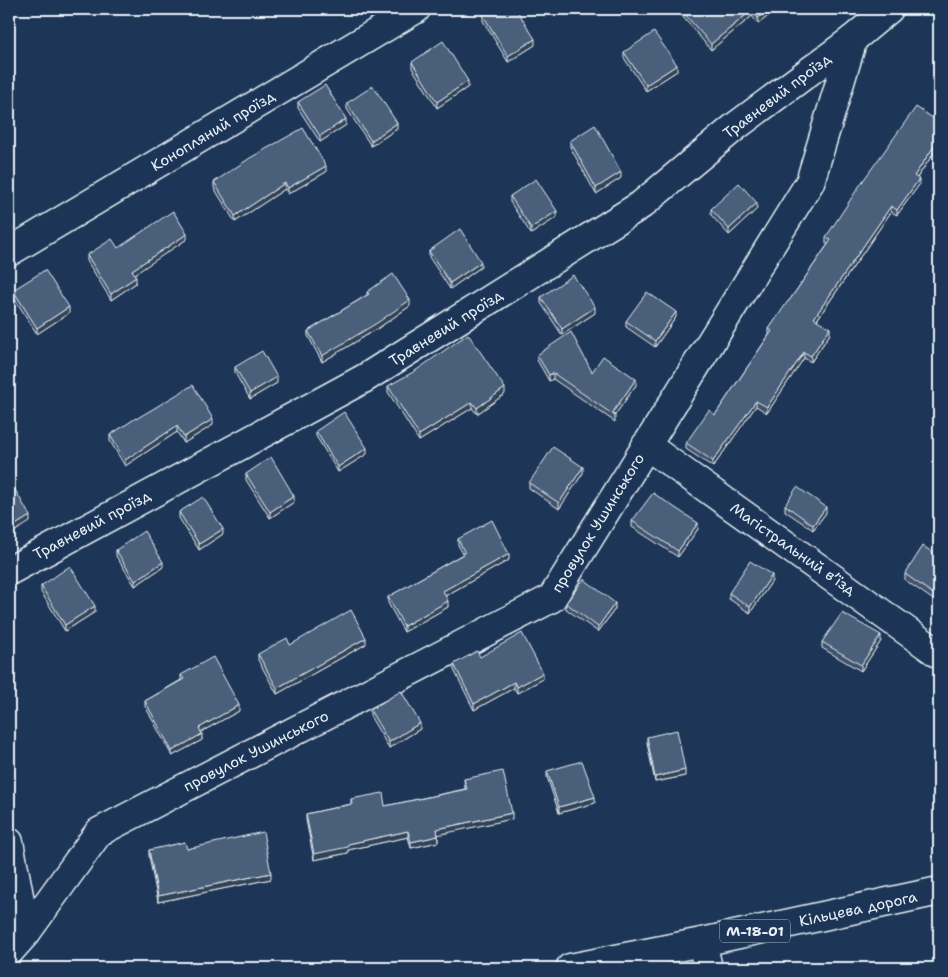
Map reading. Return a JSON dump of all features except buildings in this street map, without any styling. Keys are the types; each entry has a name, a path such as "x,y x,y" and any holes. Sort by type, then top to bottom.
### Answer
{"main road":[{"name":"Конопляний проїзд","path":"9,252 416,9"},
{"path":"853,39 889,9"},
{"name":"провулок Ушинського","path":"17,943 99,832 552,598 810,182 853,39"},
{"name":"Травневий проїзд","path":"9,570 365,378 641,205 736,126 853,39"},
{"name":"Магістральний в’їзд","path":"646,446 939,654"},
{"path":"9,842 17,943"},
{"name":"Кільцева дорога","path":"570,968 705,955 939,891"}]}
